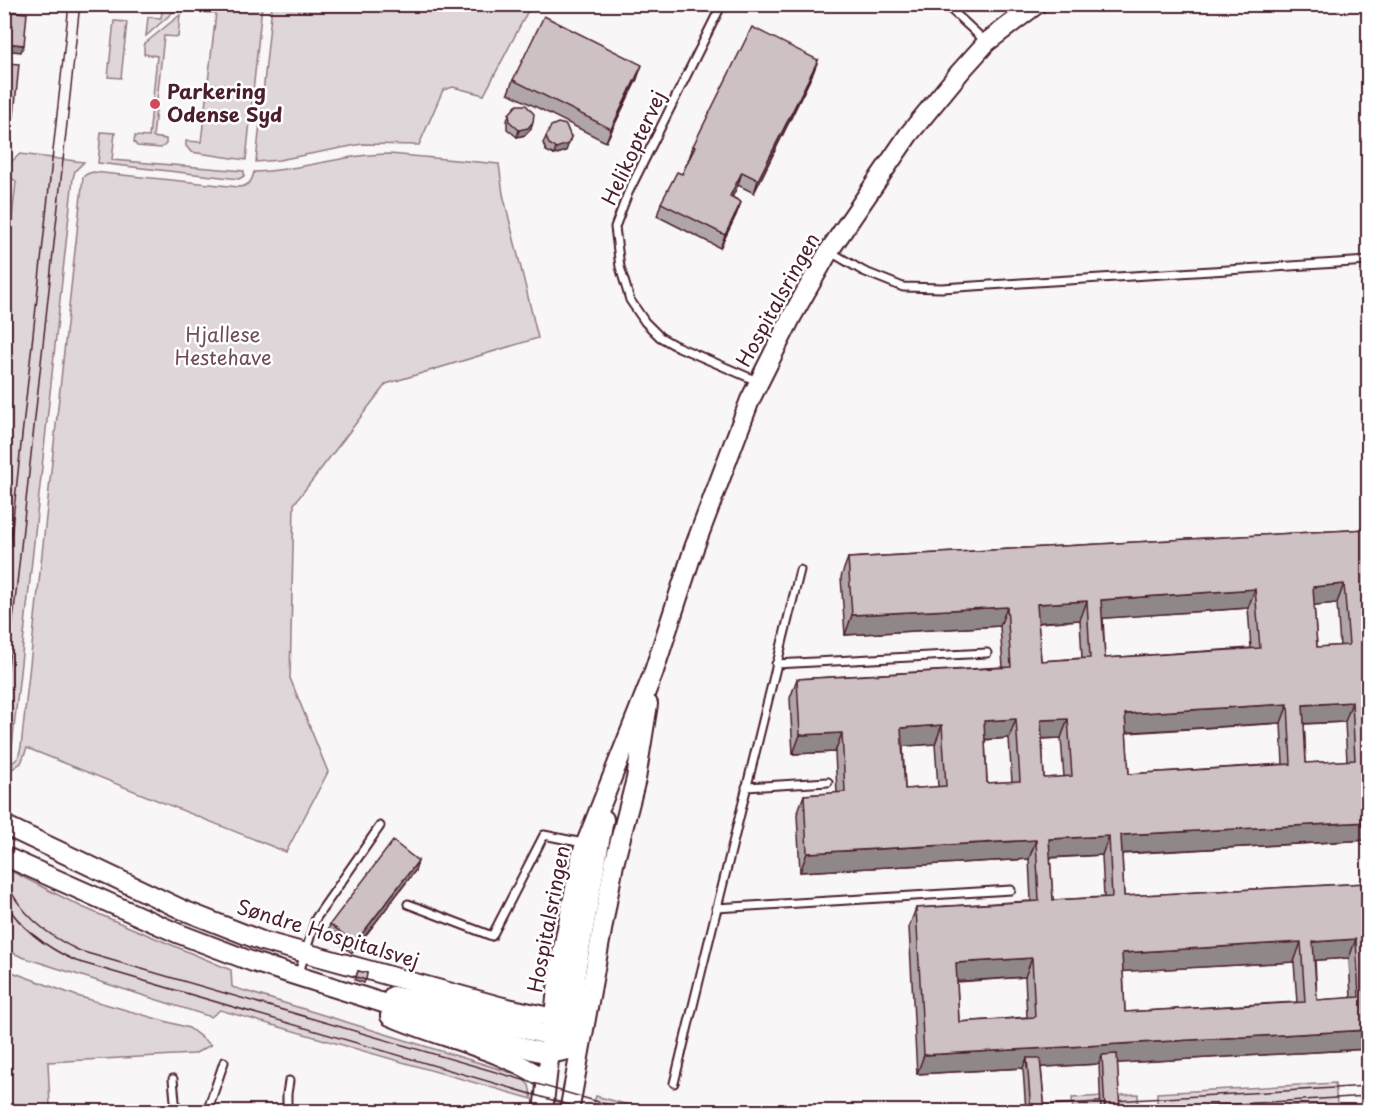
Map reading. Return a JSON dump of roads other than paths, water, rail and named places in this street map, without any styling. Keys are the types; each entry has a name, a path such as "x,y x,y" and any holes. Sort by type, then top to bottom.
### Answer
{"street":[{"name":"Hospitalsringen","path":"569,1112 560,963 586,844 653,674 694,548 750,400 792,316 829,251 909,135 987,42 1036,4"},
{"name":"Hospitalsringen","path":"543,1112 546,1080 565,1037 636,778 653,674"},
{"path":"557,1112 565,1059 565,1037 613,771"},
{"name":"Søndre Hospitalsvej","path":"4,825 183,910 262,941 503,1007 565,1037"},
{"path":"4,856 177,933 253,962 506,1043 565,1037"},
{"path":"302,977 416,1028 531,1070 546,1080"}],"lane":[{"name":"Helikoptervej","path":"722,4 633,182 615,227 620,267 630,300 645,322 660,338 759,382"},
{"path":"945,4 987,42"},
{"path":"829,251 864,271 903,287 954,287 1368,261"},
{"path":"674,1083 800,570"},
{"path":"776,664 987,653"},
{"path":"746,787 828,782"},
{"path":"302,977 316,918 380,826"},
{"path":"408,904 492,936 544,835 586,844"},
{"path":"716,908 1011,890"},
{"path":"207,1112 224,1062"},
{"path":"173,1079 176,1112"},
{"path":"286,1112 289,1082"}],"tram line":[{"path":"4,601 69,4"},
{"path":"4,703 80,4"},
{"path":"4,879 26,913 46,931 80,951 633,1112"},
{"path":"4,901 18,920 36,937 76,961 593,1112"},
{"path":"927,1112 1368,1086"},
{"path":"1110,1112 1368,1096"}],"place":[{"name":"Parkering Odense Syd","path":"155,104"}],"park label":[{"name":"Hjallese Hestehave","path":"223,346"}]}
